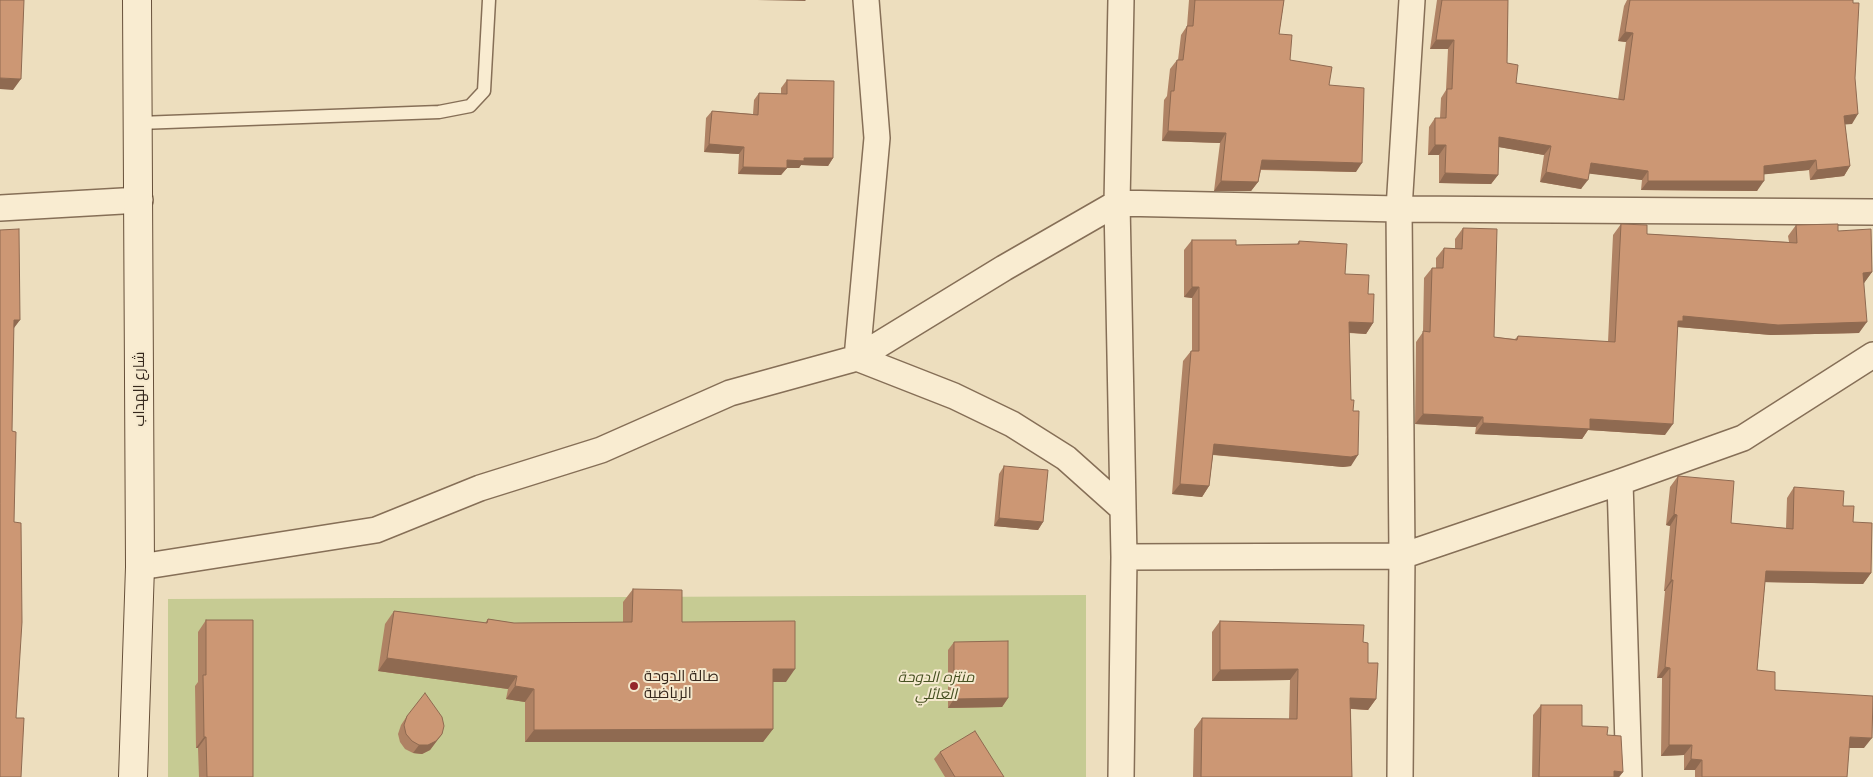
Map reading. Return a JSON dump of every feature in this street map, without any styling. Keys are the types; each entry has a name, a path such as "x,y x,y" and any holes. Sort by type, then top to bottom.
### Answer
{"street":[{"name":"شارع الهداب","path":"133,777 140,567 140,200 137,0"},
{"path":"857,358 877,138 866,0"},
{"path":"1121,0 1117,203 1124,558 1121,777"},
{"path":"1400,777 1402,556 1399,209 1412,0"},
{"path":"0,208 140,200"},
{"path":"140,567 376,530 480,488 601,450 730,393 857,358 1004,268 1117,203 1399,209 1873,212"},
{"path":"1124,558 1402,556 1743,438 1873,355"},
{"path":"857,358 954,396 1012,424 1066,458 1123,509"},
{"path":"1620,482 1629,777"}],"lane":[{"path":"139,123 439,112 470,106 484,91 489,0"}],"green space":[{"name":"منتزه الدوحة العائلي","path":"1086,595 1086,777 168,777 168,599"}],"building":[{"path":"0,0 24,0 21,79 0,78"},
{"path":"1195,0 1284,0 1279,34 1292,35 1290,60 1332,67 1329,85 1364,88 1362,163 1262,160 1258,182 1221,181 1226,133 1168,131 1171,91 1174,91 1177,60 1183,60 1187,26 1193,26"},
{"path":"1442,0 1508,0 1507,63 1518,65 1516,83 1624,100 1633,33 1625,32 1630,0 1853,0 1853,3 1859,3 1855,78 1858,114 1844,116 1850,166 1817,170 1816,160 1764,166 1764,181 1648,181 1648,171 1591,163 1588,180 1546,172 1551,146 1499,137 1498,175 1445,173 1446,145 1435,145 1435,118 1446,118 1447,89 1452,89 1454,40 1436,40"},
{"path":"787,80 834,81 833,158 804,158 804,161 787,160 787,168 743,167 744,147 709,144 712,111 758,115 759,93 787,94"},
{"path":"1621,224 1647,225 1647,234 1797,243 1796,225 1838,224 1838,231 1871,229 1872,272 1863,273 1867,322 1778,325 1683,316 1683,321 1678,321 1673,424 1590,419 1590,429 1483,423 1483,417 1423,414 1423,331 1430,332 1432,268 1443,268 1444,248 1462,249 1463,228 1497,229 1494,337 1517,340 1518,336 1615,342"},
{"path":"19,229 20,320 14,320 12,431 16,432 14,522 21,523 22,622 16,718 24,718 21,777 0,777 0,230"},
{"path":"1192,240 1236,240 1236,245 1299,244 1299,241 1347,244 1345,274 1369,275 1368,294 1374,294 1373,323 1349,322 1351,400 1354,400 1353,411 1359,411 1358,455 1351,457 1214,444 1209,486 1180,484 1191,351 1199,351 1199,287 1192,287"},
{"path":"1004,466 1048,470 1043,522 999,518"},
{"path":"1678,476 1734,481 1731,523 1793,529 1794,487 1844,491 1843,506 1854,506 1853,522 1872,523 1871,573 1766,571 1757,670 1775,672 1775,690 1873,696 1872,738 1850,737 1847,777 1702,777 1702,760 1691,759 1692,745 1669,745 1670,668 1665,667 1673,580 1671,580 1677,515 1674,514"},
{"path":"633,589 682,590 682,622 795,621 795,669 773,669 773,729 534,730 534,689 515,686 517,676 387,658 394,611 487,623 488,619 514,623 632,622"},
{"path":"206,620 253,620 253,777 207,777 203,675 206,675"},
{"path":"1220,621 1364,625 1363,642 1368,643 1368,663 1378,663 1376,699 1350,698 1352,777 1201,777 1202,718 1297,719 1298,669 1220,670"},
{"path":"1008,641 1008,698 954,699 954,642"},
{"path":"425,693 442,717 444,726 442,734 436,741 428,745 419,745 406,734 404,725 407,716"},
{"path":"1541,705 1582,705 1582,726 1608,727 1607,735 1621,736 1623,772 1614,771 1614,777 1539,777"},
{"path":"975,731 1004,777 955,777 940,752"}],"place":[{"name":"صالة الدوحة الرياضية","path":"634,686"}]}
